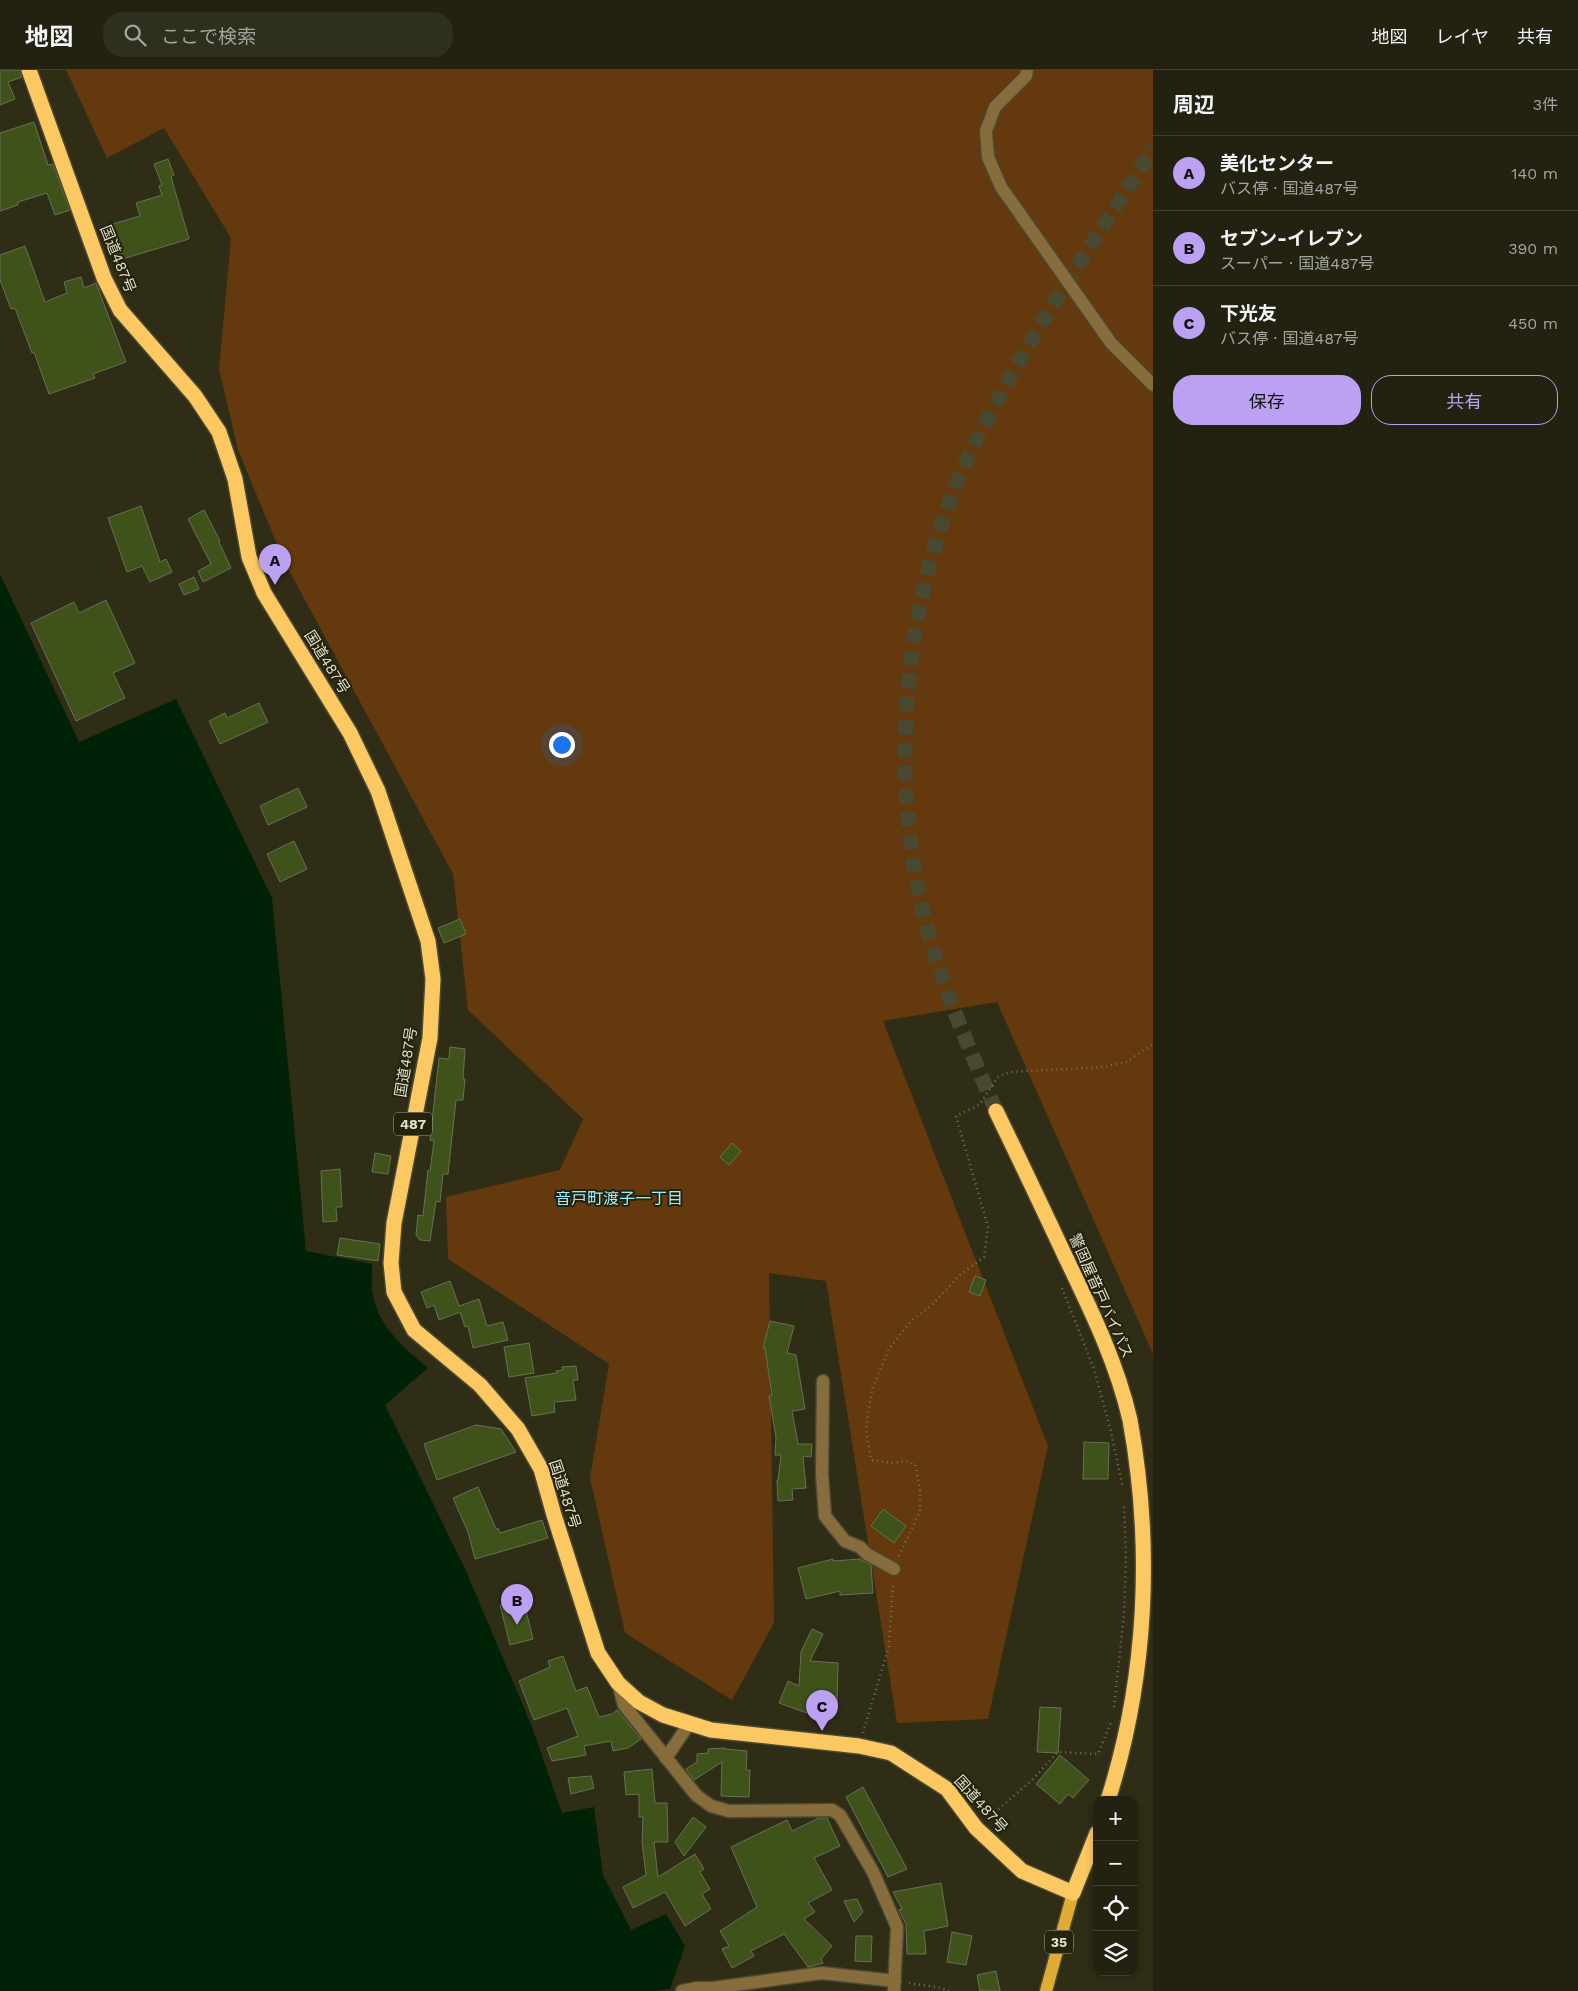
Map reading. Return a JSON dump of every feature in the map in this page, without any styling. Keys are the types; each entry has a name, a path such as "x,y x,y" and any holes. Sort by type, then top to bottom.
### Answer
{"highway":[{"name":"国道487号","path":"29,70 104,278 120,310 195,396 219,432 234,479 249,557 264,593 350,733 378,791 428,941 433,978 430,1038 394,1223 391,1263 394,1292 414,1330 480,1385 518,1429 542,1470 598,1653 618,1683 639,1702 663,1715 689,1724 711,1730 859,1746 892,1753 947,1789 976,1828 1022,1871 1073,1893"},
{"name":"警固屋音戸バイパス","path":"996,1111 1093,1314 1112,1363 1130,1419 1140,1476 1147,1540 1146,1618 1138,1684 1120,1762 1109,1796"},
{"path":"1073,1893 1094,1841"}],"main road":[{"name":"35","path":"1046,1991 1073,1893"}],"street":[{"path":"1028,70 1026,76 995,107 986,131 988,157 1001,187 1111,343 1153,385"},
{"path":"823,1381 822,1474 825,1516 845,1541 860,1547 867,1554 894,1569"},
{"path":"618,1683 624,1705 696,1795 711,1806 729,1811 832,1810 840,1815 873,1872 898,1927 894,1986 822,1973 682,1991"},
{"path":"666,1758 689,1724"}],"path":[{"path":"859,1746 890,1646 894,1569 920,1511 920,1489 915,1464 905,1461 894,1463 870,1460 866,1430 872,1390 889,1349 911,1322 931,1306 960,1275 984,1257 988,1227 956,1116 979,1105 999,1076 1010,1072 1103,1067 1126,1062 1153,1044"},
{"path":"1059,1282 1094,1369 1111,1432 1124,1494"},
{"path":"1114,1708 1124,1615 1126,1559 1124,1503"},
{"path":"976,1828 1031,1781 1058,1752 1098,1754 1114,1717"},
{"path":"894,1986 941,1988 948,1991"}],"shaded area":[{"path":"66,70 1153,70 1153,1354 997,1002 883,1021 1048,1446 988,1719 897,1723 826,1281 769,1273 774,1623 732,1700 625,1633 590,1478 609,1364 448,1259 446,1197 560,1170 583,1119 468,1010 453,874 284,561 238,450 219,369 231,238 164,128 107,158"},
{"path":"0,574 79,742 176,699 272,898 306,1251 372,1264 372,1291 380,1317 402,1345 428,1368 385,1405 466,1571 532,1727 562,1813 594,1807 603,1875 631,1930 666,1914 685,1946 670,1989 654,1991 0,1991"}],"building":[{"path":"0,70 20,70 22,77 8,82 15,99 0,105"},
{"path":"34,122 48,165 53,164 70,210 55,215 47,193 18,202 18,205 0,211 0,133"},
{"path":"168,159 174,175 171,177 189,239 119,260 109,225 140,216 136,203 162,195 159,186 162,185 154,164"},
{"path":"25,246 45,302 67,293 64,282 81,277 84,288 96,283 126,362 93,374 95,378 49,394 34,352 32,353 15,308 11,309 0,280 0,255"},
{"path":"141,506 160,562 166,559 172,572 150,582 142,566 127,572 108,518"},
{"path":"204,510 231,568 203,582 198,571 211,564 188,519"},
{"path":"194,577 199,589 184,595 179,584"},
{"path":"106,600 135,663 113,673 125,698 76,721 31,623 74,602 79,613"},
{"path":"259,703 268,722 220,744 209,721 225,713 227,718"},
{"path":"298,788 307,807 268,825 260,806"},
{"path":"294,841 307,869 280,882 267,854"},
{"path":"460,919 466,934 444,943 438,928"},
{"path":"450,1047 465,1049 463,1100 456,1100 448,1174 443,1174 440,1202 436,1201 430,1241 420,1240 416,1235 418,1215 423,1216 428,1170 430,1171 434,1141 430,1140 439,1058 449,1059"},
{"path":"732,1143 741,1151 729,1165 720,1157"},
{"path":"375,1153 391,1156 388,1174 372,1172"},
{"path":"340,1169 342,1207 336,1207 337,1221 323,1222 321,1171"},
{"path":"340,1238 380,1244 378,1261 337,1255"},
{"path":"975,1276 986,1280 980,1296 969,1292"},
{"path":"450,1281 459,1306 479,1299 487,1326 503,1322 508,1340 473,1348 468,1326 465,1327 460,1312 439,1320 434,1305 427,1308 421,1292"},
{"path":"770,1321 794,1326 787,1353 796,1355 805,1409 792,1411 798,1444 812,1444 811,1457 803,1456 806,1488 792,1489 793,1500 778,1501 777,1480 781,1455 775,1455 776,1437 769,1396 772,1395 765,1348 763,1348"},
{"path":"529,1343 534,1373 509,1377 504,1347"},
{"path":"576,1366 578,1380 573,1380 576,1400 554,1402 555,1412 532,1416 525,1378 557,1373 556,1371 563,1370 562,1367"},
{"path":"476,1425 501,1429 516,1452 437,1480 424,1444"},
{"path":"1084,1442 1109,1443 1108,1479 1083,1479"},
{"path":"478,1487 496,1529 498,1528 500,1533 542,1520 548,1538 475,1559 468,1532 453,1498"},
{"path":"883,1509 906,1526 894,1543 871,1526"},
{"path":"833,1559 833,1561 860,1559 871,1565 873,1593 840,1595 840,1591 806,1599 798,1568"},
{"path":"523,1599 533,1639 510,1645 500,1605"},
{"path":"812,1629 823,1634 810,1661 838,1663 837,1706 810,1705 807,1713 779,1703 788,1681 799,1686 801,1652"},
{"path":"563,1656 576,1691 587,1687 599,1717 612,1714 617,1710 641,1739 628,1748 613,1751 611,1741 584,1746 586,1755 552,1761 547,1748 578,1736 567,1708 534,1720 519,1681 550,1667 548,1661"},
{"path":"1040,1707 1061,1708 1058,1753 1037,1752"},
{"path":"725,1748 747,1751 746,1770 750,1770 749,1797 721,1796 722,1762 694,1780 686,1769 697,1762 697,1754 708,1753 708,1749"},
{"path":"1060,1755 1089,1780 1073,1798 1068,1794 1060,1804 1036,1784"},
{"path":"652,1769 655,1803 667,1803 668,1842 654,1842 658,1877 695,1854 704,1869 700,1872 710,1889 702,1894 711,1909 685,1926 665,1892 633,1908 623,1887 646,1875 642,1842 643,1817 639,1817 639,1794 626,1795 624,1772"},
{"path":"591,1776 594,1788 571,1794 568,1778"},
{"path":"863,1787 907,1869 888,1877 846,1797"},
{"path":"693,1817 706,1827 684,1856 675,1842"},
{"path":"819,1818 827,1818 840,1846 814,1858 832,1890 808,1903 815,1912 804,1919 832,1946 821,1959 823,1963 808,1967 784,1934 751,1951 754,1956 732,1968 722,1949 729,1946 720,1931 757,1907 731,1847 787,1820 792,1831"},
{"path":"941,1883 948,1926 924,1931 926,1954 907,1954 906,1924 899,1910 902,1909 893,1892"},
{"path":"857,1899 863,1912 854,1922 844,1901"},
{"path":"952,1932 972,1936 966,1965 947,1962"},
{"path":"856,1936 872,1936 871,1962 855,1961"},
{"path":"996,1971 1000,1991 980,1991 977,1975"}],"tunnel":[{"path":"996,1111 938,966 924,916 913,858 907,798 905,737 909,675 918,614 932,554 951,497 975,443 1038,330 1153,148"}],"place":[{"name":"美化センター","path":"275,585"},
{"name":"セブン-イレブン","path":"517,1625"},
{"name":"下光友","path":"822,1731"}],"district":[{"name":"音戸町渡子一丁目","path":"619,1198"}]}
